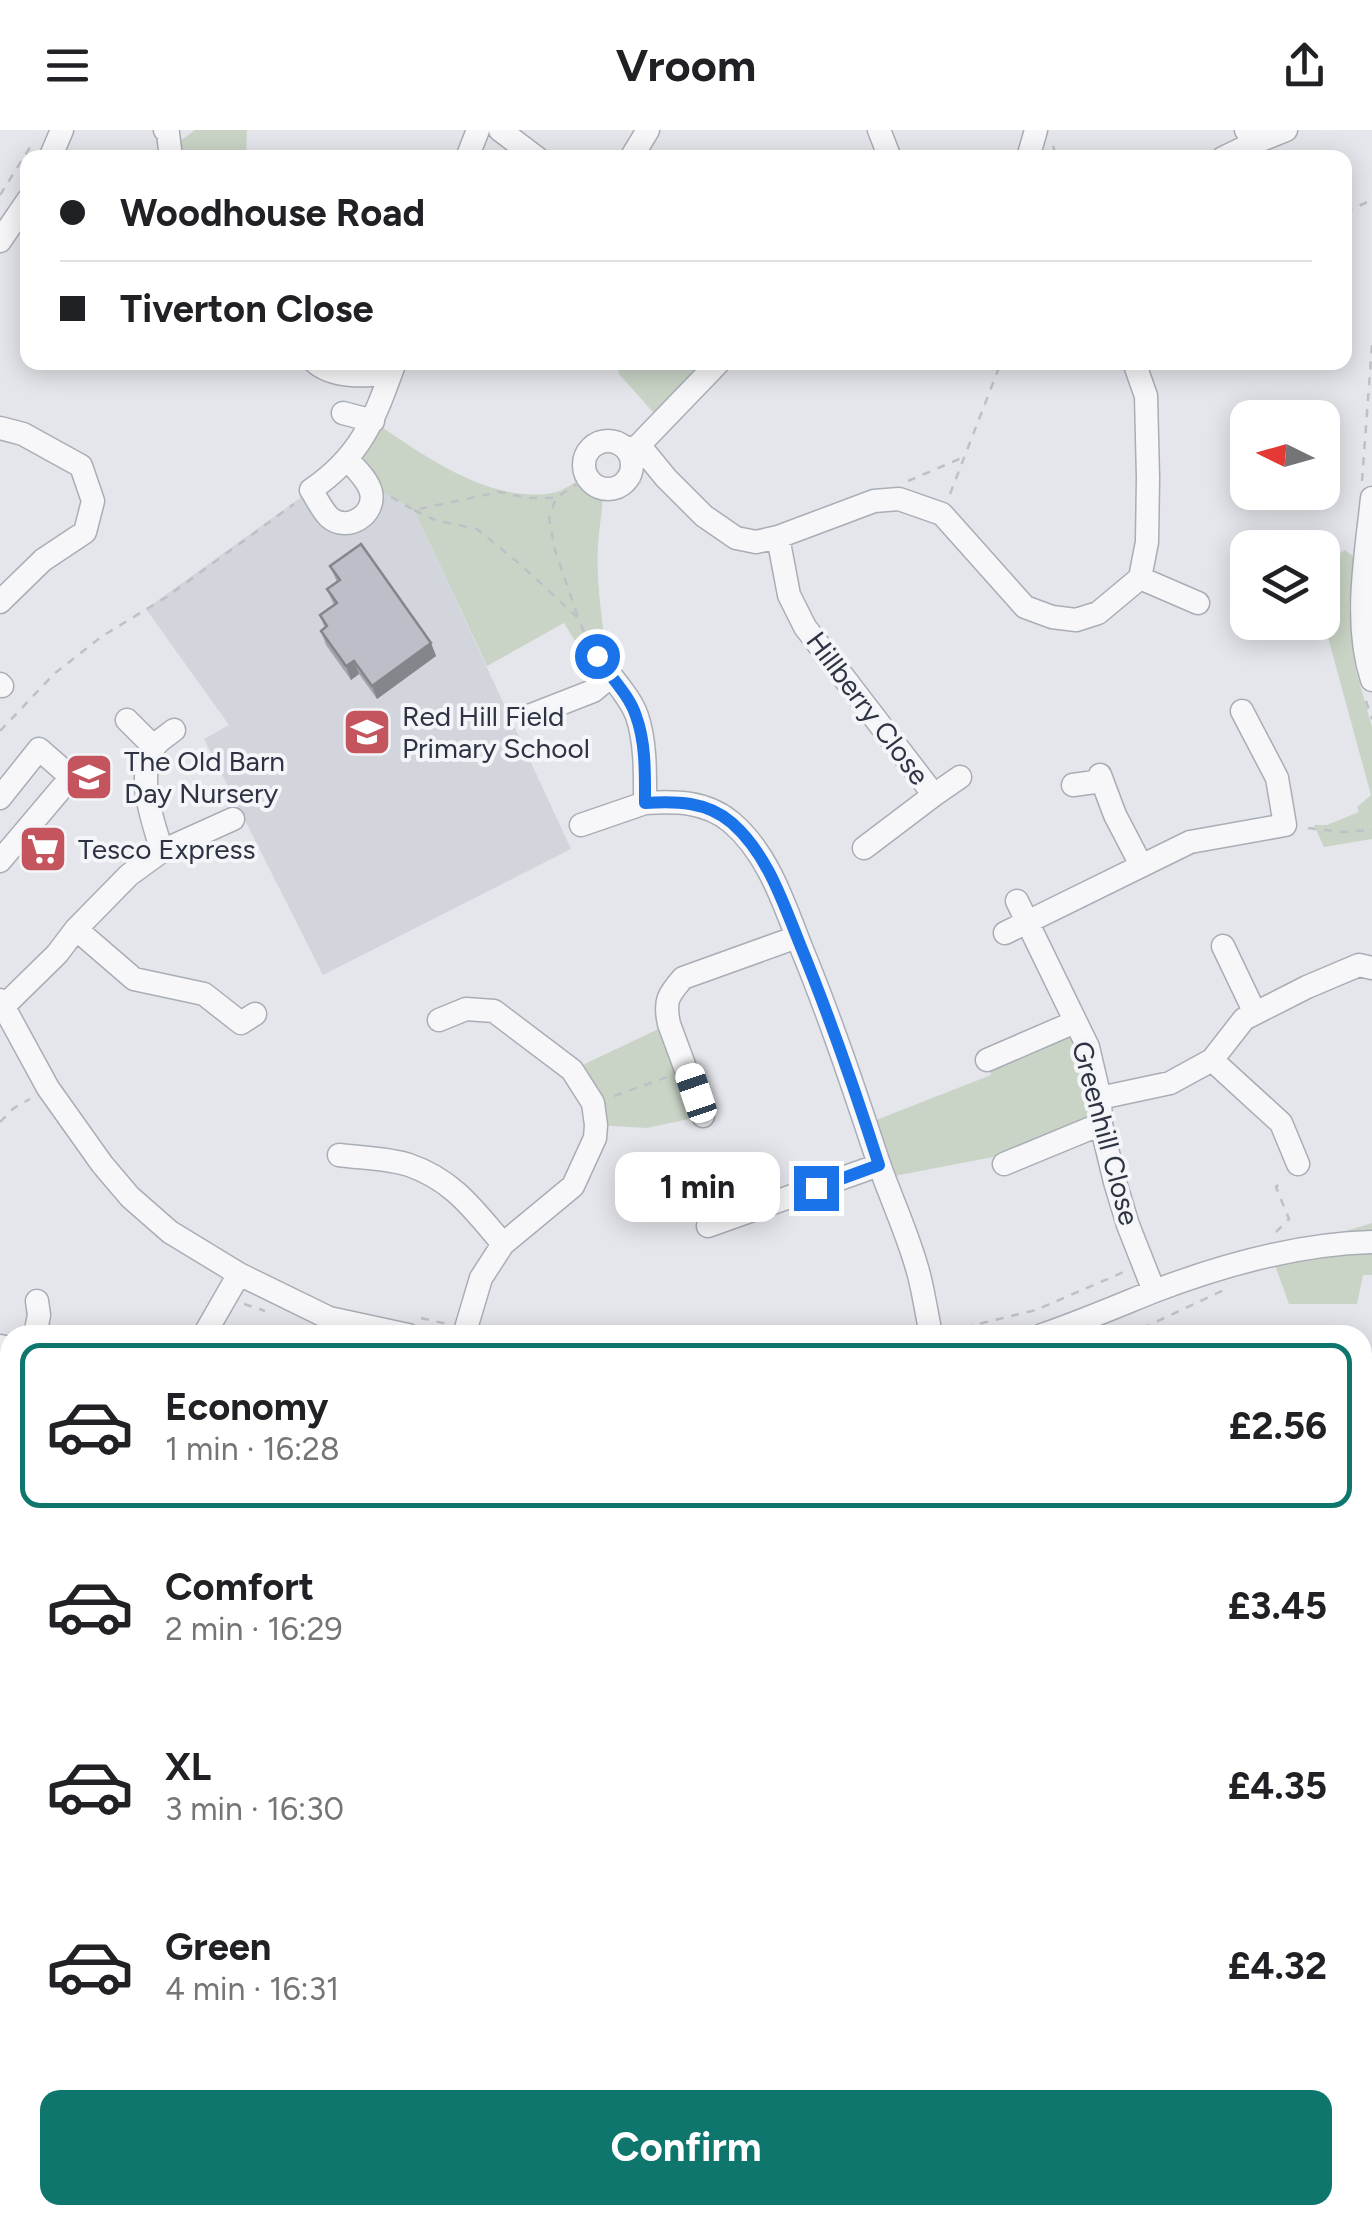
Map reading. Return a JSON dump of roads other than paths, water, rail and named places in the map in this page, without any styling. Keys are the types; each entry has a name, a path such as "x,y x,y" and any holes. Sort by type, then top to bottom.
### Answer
{"street":[{"path":"500,130 527,150"},
{"path":"1250,137 1286,130"},
{"path":"0,241 20,212"},
{"path":"326,370 377,375 388,370"},
{"path":"348,460 368,484 372,501 361,518 341,523 330,518 311,490 348,460 373,421 392,370"},
{"path":"711,370 634,448 627,481 619,487 602,489 583,479 586,454 598,443 615,442 634,448 704,516 736,538 756,542 874,500 899,499 942,514 1025,607 1052,617 1076,620 1098,613 1140,578 1148,542 1147,429 1146,396 1137,370"},
{"path":"344,413 373,421"},
{"path":"0,428 23,434 81,466 93,501 102,509 85,532 43,560 0,602"},
{"path":"1372,498 1361,602 1366,662 1372,680"},
{"name":"Hillberry Close","path":"778,537 789,595 805,626 934,795 864,848"},
{"path":"1140,578 1198,603"},
{"path":"597,656 637,716 645,768 645,803"},
{"path":"529,716 594,691 610,677"},
{"path":"1016,928 1190,842 1297,827 1278,778 1246,718 1273,718"},
{"path":"127,720 154,746"},
{"path":"162,851 148,803 147,767 154,746 174,730"},
{"path":"0,798 38,749 71,778 0,860"},
{"path":"934,795 960,777"},
{"path":"1073,785 1101,778 1141,865"},
{"path":"580,825 645,803 698,804 730,822 767,867 823,1001 919,1276 928,1325"},
{"path":"232,819 162,851 130,874 57,954 2,1003 48,1088 102,1164 130,1197 170,1232 239,1274 329,1318 408,1325"},
{"name":"Greenhill Close","path":"1016,901 1016,928 1088,1047 1100,1098 1101,1124 1128,1225 1154,1291"},
{"path":"76,929 134,979 204,994 240,1024"},
{"path":"703,1116 669,1024 666,1009 670,993 683,978 797,937"},
{"path":"1222,946 1254,1013"},
{"path":"1100,1098 1170,1083 1212,1060 1244,1019 1254,1013 1359,965 1372,968"},
{"path":"494,1011 506,990"},
{"path":"439,1020 466,1009 494,1011 572,1070 593,1103 595,1138 573,1186 503,1244 481,1278 467,1325"},
{"path":"1001,1063 1076,1022"},
{"path":"1212,1060 1282,1123 1298,1164"},
{"path":"1004,1164 1101,1124"},
{"path":"356,1150 406,1164 440,1179 459,1192 503,1244"},
{"path":"708,1226 879,1165"},
{"path":"752,1210 759,1234"},
{"path":"1090,1325 1154,1291 1271,1254 1372,1242"},
{"path":"210,1325 239,1274"},
{"path":"37,1301 38,1325"}],"place":[{"name":"Red Hill Field Primary School","path":"367,732"},
{"name":"The Old Barn Day Nursery","path":"89,777"},
{"name":"Tesco Express","path":"43,849"}]}
